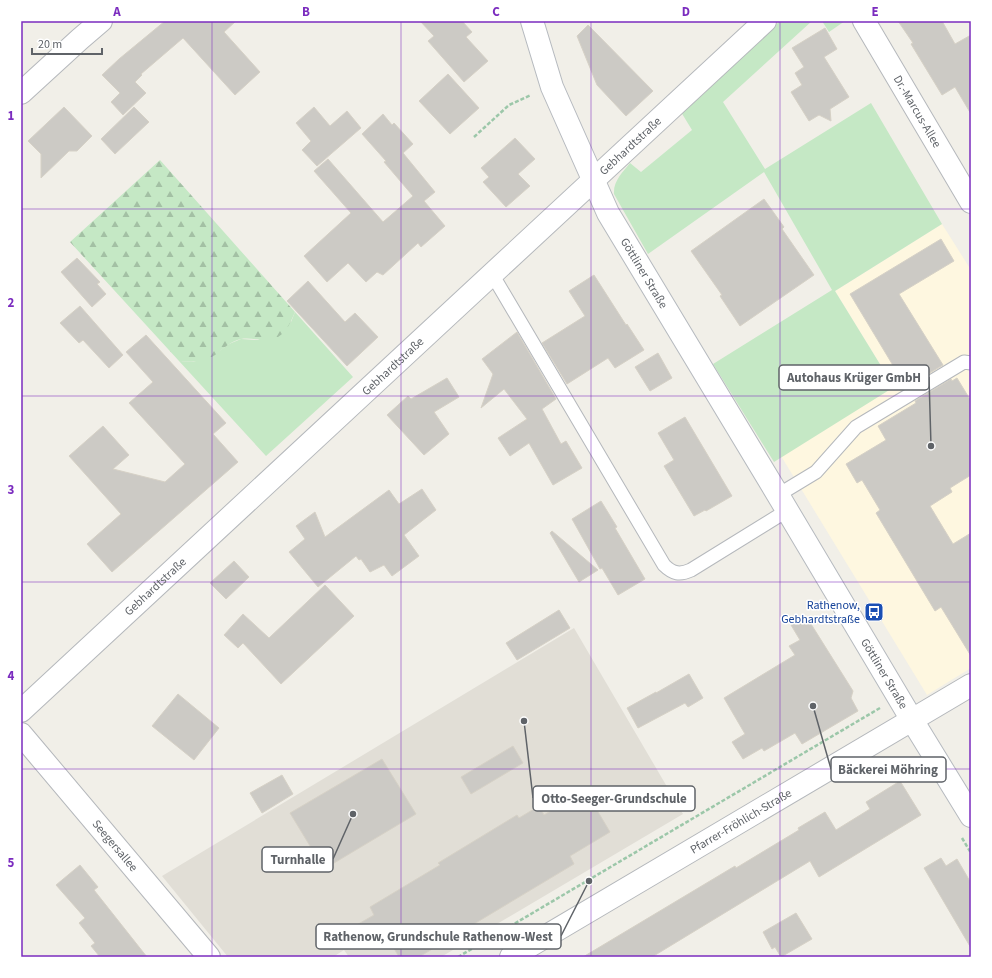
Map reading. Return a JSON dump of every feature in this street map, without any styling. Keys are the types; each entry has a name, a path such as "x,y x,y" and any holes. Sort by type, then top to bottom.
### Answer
{"street":[{"path":"21,93 102,21"},
{"name":"Göttliner Straße","path":"532,21 552,87 608,213 971,816"},
{"name":"Gebhardtstraße","path":"21,711 765,21"},
{"name":"Dr.-Marcus-Allee","path":"864,21 971,202"},
{"name":"Pfarrer-Fröhlich-Straße","path":"511,957 971,685"},
{"name":"Seegersallee","path":"21,734 209,957"}],"lane":[{"path":"492,274 664,565 670,571 677,573 684,573 691,570 783,503 816,472 856,427 964,362 971,363"}],"path":[{"path":"474,137 509,105 531,95"},
{"path":"458,957 881,707"}],"shaded area":[{"path":"942,224 971,270 971,668 927,695 781,456 894,387 835,291"},
{"path":"574,628 683,814 441,957 349,957 344,950 333,957 228,957 162,876"}],"green space":[{"path":"780,21 812,21 723,102 765,169 871,103 942,224 835,291 894,387 774,462 713,364 832,290 764,172 648,254 614,194 614,189 617,181 630,163 641,172 692,130 681,112"},
{"path":"822,21 845,21 829,32"},
{"path":"160,160 295,312 288,326 281,335 268,340 237,340 230,343 211,358 193,362 179,361 70,242"},
{"path":"295,312 353,377 266,456 179,361 193,362 214,355 229,344 241,339 258,340 291,322"}],"building":[{"path":"165,21 236,21 224,32 260,72 235,95 183,38 141,74 142,75 135,82 146,93 123,115 111,102 120,93 102,75"},
{"path":"420,21 462,21 472,32 466,37 488,61 464,82 428,41 434,36"},
{"path":"898,21 942,21 955,44 971,35 971,114 955,87 942,95 911,44 913,43"},
{"path":"588,25 653,91 626,116 597,85 577,36"},
{"path":"825,28 837,49 824,57 849,97 830,109 831,121 819,115 809,121 791,92 802,85 795,73 804,67 792,48"},
{"path":"448,74 479,108 450,134 419,101"},
{"path":"64,107 92,136 77,151 69,151 41,178 41,154 28,141"},
{"path":"134,107 149,122 115,154 101,139"},
{"path":"314,107 330,126 347,111 361,128 317,166 302,150 311,141 296,123"},
{"path":"383,114 392,125 394,123 413,144 403,153 435,192 424,201 445,226 421,247 418,243 383,275 377,272 366,282 348,263 327,282 304,256 351,213 314,171 328,159 383,222 413,196 384,162 386,161 362,134"},
{"path":"515,138 535,159 518,174 530,186 506,207 483,182 489,177 481,168"},
{"path":"764,199 784,227 782,229 814,275 740,326 720,296 722,295 691,251"},
{"path":"941,239 954,261 899,294 943,365 906,387 850,294"},
{"path":"77,258 100,282 97,284 106,294 92,307 61,272"},
{"path":"594,275 644,350 615,368 608,358 567,384 542,343 585,316 569,291"},
{"path":"308,281 345,322 355,313 378,337 347,366 287,301"},
{"path":"80,306 123,355 109,368 83,340 79,343 60,323"},
{"path":"517,332 556,399 542,409 561,444 566,441 582,468 553,485 529,443 510,456 498,438 527,419 504,389 481,408 493,374 482,359"},
{"path":"146,335 226,423 213,434 238,462 112,572 87,544 121,514 69,456 103,426 129,455 113,469 165,482 185,464 129,403 153,382 126,352"},
{"path":"658,353 672,378 650,391 635,367"},
{"path":"447,378 459,397 434,412 449,434 424,455 387,415 408,396 411,399"},
{"path":"957,378 971,401 971,475 950,488 952,492 930,506 953,544 971,533 971,656 941,607 935,611 876,513 880,510 862,480 857,483 846,464 886,440 878,426 916,403 915,401 951,379 952,381"},
{"path":"685,417 732,496 694,516 664,466 674,460 658,433"},
{"path":"422,489 436,510 404,535 419,556 392,576 384,565 370,572 361,559 359,560 356,556 318,587 289,552 305,539 296,526 315,512 325,537 389,490 399,504"},
{"path":"601,501 645,579 618,595 602,568 600,569 572,519"},
{"path":"552,531 598,570 579,582 550,533"},
{"path":"234,561 249,577 226,599 210,583"},
{"path":"325,585 354,616 281,684 243,643 238,648 224,635 243,614 269,638"},
{"path":"559,610 570,628 517,660 506,643"},
{"path":"806,616 853,691 851,698 858,711 802,744 795,733 764,751 762,748 743,759 732,742 745,734 724,698 795,655 789,646 800,640 791,625"},
{"path":"689,674 703,698 688,707 685,703 638,728 627,708"},
{"path":"178,694 219,728 194,760 152,726"},
{"path":"513,746 523,763 471,794 461,777"},
{"path":"382,759 416,814 324,869 290,813"},
{"path":"282,775 293,794 262,813 250,793"},
{"path":"900,781 921,815 819,877 810,861 652,957 583,957 735,866 736,868 799,830 798,828 825,812 836,830 870,809 866,802"},
{"path":"585,790 610,832 570,856 574,864 419,957 399,957 384,931 350,949 341,934 374,915 370,907 440,865 438,863 517,815 519,818 539,806 544,815"},
{"path":"941,858 946,866 957,859 971,883 971,948 924,868"},
{"path":"80,865 98,887 94,890 147,957 100,957 91,946 95,943 79,923 85,918 56,885"},
{"path":"796,913 812,939 781,957 775,947 772,949 763,932"}],"place":[{"name":"Autohaus Krüger GmbH","path":"931,446"},
{"name":"Rathenow, Gebhardtstraße","path":"874,612"},
{"name":"Bäckerei Möhring","path":"813,706"},
{"name":"Otto-Seeger-Grundschule","path":"524,721"},
{"name":"Turnhalle","path":"353,814"},
{"name":"Rathenow, Grundschule Rathenow-West","path":"589,881"}]}
